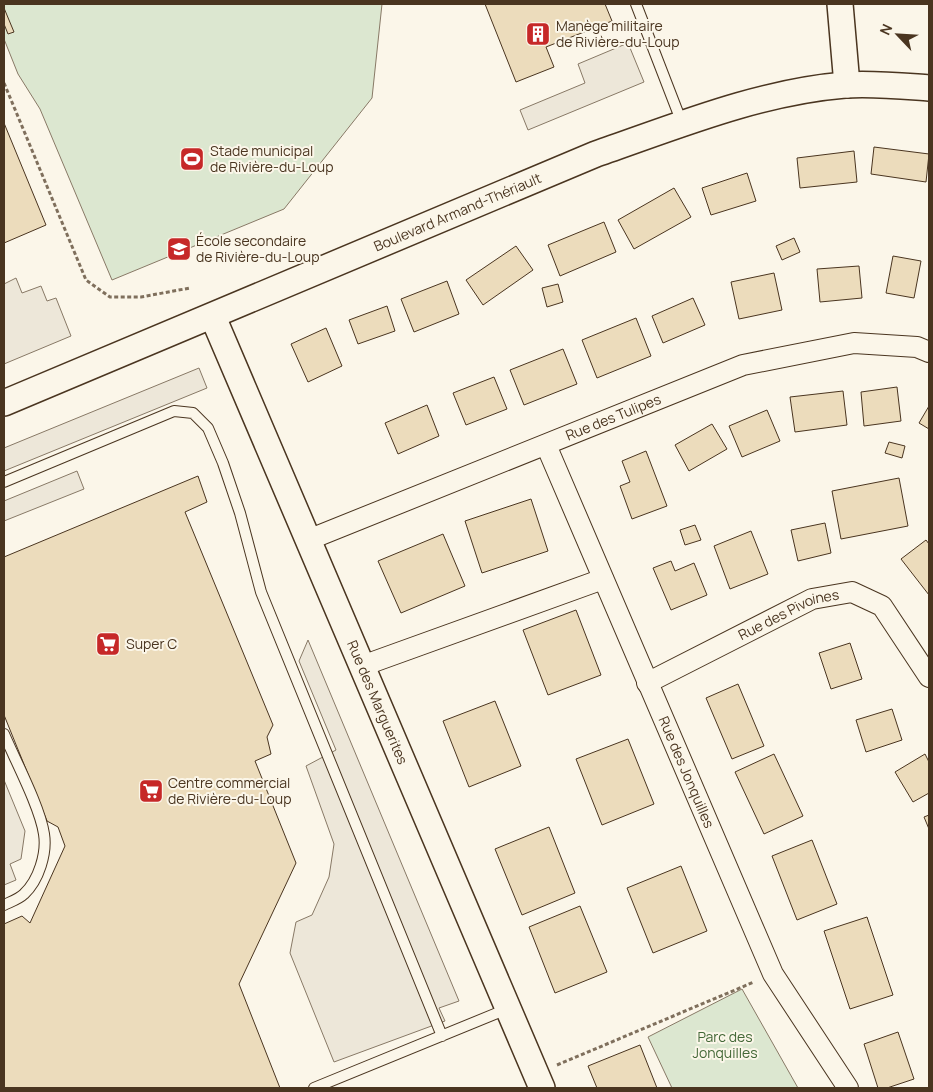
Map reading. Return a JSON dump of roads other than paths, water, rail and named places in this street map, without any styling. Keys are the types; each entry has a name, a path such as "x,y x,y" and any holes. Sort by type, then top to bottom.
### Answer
{"street":[{"path":"840,4 847,85"},
{"name":"Boulevard Armand-Thériault","path":"4,403 596,154 731,107 773,97 847,85 929,88"},
{"name":"Rue des Marguerites","path":"212,317 539,1081"},
{"name":"Rue des Tulipes","path":"308,540 742,365 854,343 917,347 929,352"},
{"name":"Rue des Jonquilles","path":"546,445 773,974 848,1088"},
{"path":"362,666 603,579"},
{"name":"Rue des Pivoines","path":"647,683 812,599 852,592 882,606 929,677"}],"lane":[{"path":"636,4 682,124"},
{"path":"4,482 174,412 192,413 208,428 224,463 262,592 442,1036"},
{"path":"4,734 38,815 44,832 45,848 40,867 24,894 4,905"},
{"path":"314,1088 508,1008"}],"place":[{"name":"Manège militaire de Rivière-du-Loup","path":"538,34"},
{"name":"Stade municipal de Rivière-du-Loup","path":"192,159"},
{"name":"École secondaire de Rivière-du-Loup","path":"179,249"},
{"name":"Super C","path":"108,644"},
{"name":"Centre commercial de Rivière-du-Loup","path":"151,791"}],"park label":[{"name":"Parc des Jonquilles","path":"725,1046"}]}
